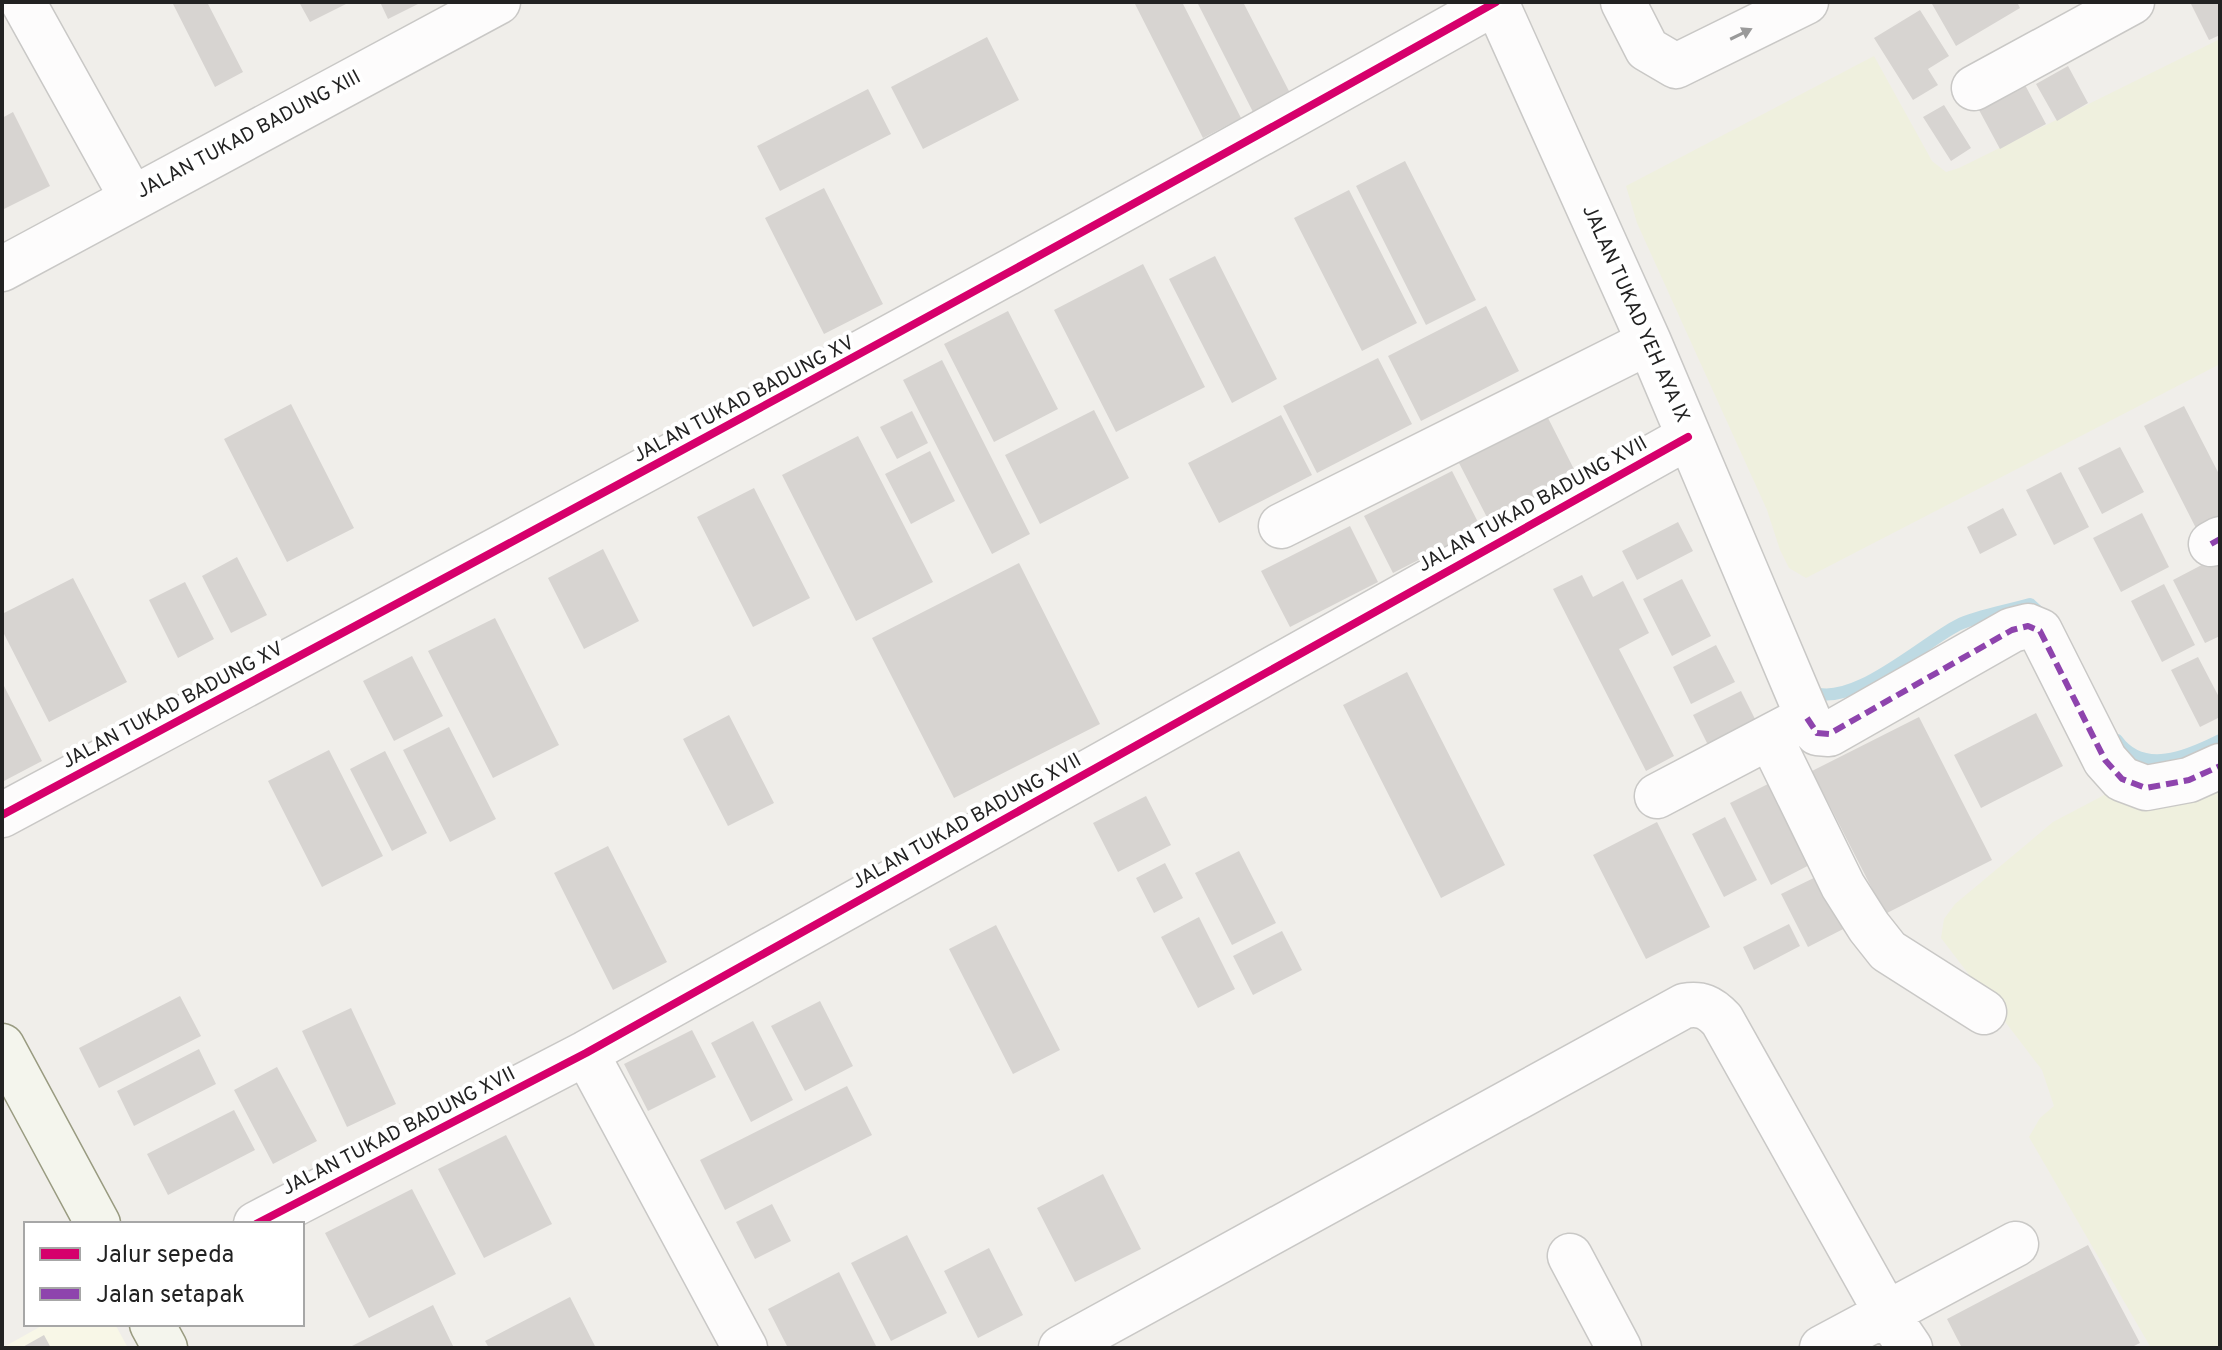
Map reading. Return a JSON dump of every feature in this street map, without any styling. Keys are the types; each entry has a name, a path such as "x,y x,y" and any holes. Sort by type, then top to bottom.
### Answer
{"street":[{"path":"23,2 132,198"},
{"name":"JALAN TUKAD BADUNG XIII","path":"2,269 498,2"},
{"name":"JALAN TUKAD YEH AYA IX","path":"1496,2 1649,342 1688,437 1843,886 1888,951 1984,1012"},
{"name":"JALAN TUKAD BADUNG XV","path":"2,815 743,419 1183,179 1496,2"},
{"path":"1623,2 1647,49 1676,66 1806,2"},
{"path":"1974,88 2132,2"},
{"path":"1281,526 1649,342"},
{"name":"JALAN TUKAD BADUNG XVII","path":"260,1222 586,1053 1688,437"},
{"path":"1657,796 1788,727 1829,734 2012,630 2028,626 2040,631 2105,760 2122,779 2146,788 2189,780 2220,766"},
{"path":"1061,1348 1684,1006 1693,1004 1712,1009 1722,1020 1899,1331"},
{"path":"2,1046 97,1222"},
{"path":"586,1053 745,1348"},
{"path":"1822,1348 1899,1331 2016,1244"},
{"path":"1570,1256 1619,1348"},
{"path":"153,1326 165,1348"}],"shaded area":[{"path":"2220,39 2220,364 1806,578 1789,568 1767,510 1637,223 1626,186 1874,56 1932,161 1946,172"},
{"path":"2220,784 2220,1348 2151,1348 2029,1137 2040,1118 2054,1106 2042,1070 1941,938 1944,919 1955,904 2053,822 2108,793"},
{"path":"41,1326 116,1326 128,1348 2,1348"}],"building":[{"path":"172,2 207,2 243,72 215,87"},
{"path":"299,2 350,2 310,22"},
{"path":"380,2 422,2 388,19"},
{"path":"1134,2 1182,2 1241,118 1203,138"},
{"path":"1197,2 1243,2 1290,93 1253,112"},
{"path":"2017,2 2020,8 1956,46 1932,4"},
{"path":"2190,2 2220,2 2220,35 2209,40"},
{"path":"1920,10 1949,56 1928,69 1938,85 1913,100 1874,38"},
{"path":"987,37 1019,100 923,149 891,87"},
{"path":"2068,66 2088,103 2057,121 2036,84"},
{"path":"2025,85 2046,124 2000,149 1979,110"},
{"path":"868,89 891,134 780,191 757,146"},
{"path":"1944,105 1971,148 1951,161 1923,117"},
{"path":"13,112 50,186 2,210 2,118"},
{"path":"1405,161 1476,300 1426,325 1356,186"},
{"path":"824,188 883,304 824,334 765,218"},
{"path":"1349,190 1417,323 1362,351 1294,218"},
{"path":"1215,256 1277,379 1232,403 1169,279"},
{"path":"1143,264 1205,387 1116,432 1054,310"},
{"path":"1486,306 1519,371 1421,421 1388,356"},
{"path":"1008,311 1058,409 994,442 944,344"},
{"path":"1378,358 1412,424 1317,473 1283,406"},
{"path":"942,360 1030,534 992,554 903,380"},
{"path":"291,404 354,528 287,562 224,439"},
{"path":"2184,406 2220,476 2220,526 2200,536 2144,426"},
{"path":"1094,410 1129,478 1040,524 1005,455"},
{"path":"912,411 928,443 897,459 880,427"},
{"path":"1281,415 1312,475 1219,523 1188,463"},
{"path":"1548,418 1581,483 1493,529 1459,463"},
{"path":"858,436 933,582 856,621 782,475"},
{"path":"2120,447 2144,492 2102,514 2078,468"},
{"path":"930,451 955,501 911,524 885,474"},
{"path":"1452,471 1481,528 1393,573 1364,516"},
{"path":"2061,472 2089,527 2054,545 2026,490"},
{"path":"754,488 810,598 753,627 697,517"},
{"path":"2003,508 2017,535 1980,554 1967,527"},
{"path":"2142,513 2169,567 2121,592 2093,538"},
{"path":"1678,522 1693,551 1637,580 1622,551"},
{"path":"1350,526 1378,582 1290,627 1261,571"},
{"path":"603,549 639,621 584,649 548,578"},
{"path":"237,557 267,615 231,633 202,576"},
{"path":"2217,557 2220,562 2220,636 2205,643 2173,580"},
{"path":"1019,563 1100,724 954,798 872,638"},
{"path":"1582,575 1593,597 1623,581 1649,633 1619,649 1674,756 1646,771 1553,589"},
{"path":"73,578 127,682 49,722 2,630 2,614"},
{"path":"1682,579 1711,636 1672,656 1643,599"},
{"path":"185,582 214,639 178,658 149,600"},
{"path":"2164,584 2195,645 2162,662 2131,601"},
{"path":"495,618 559,745 493,778 428,651"},
{"path":"1716,645 1735,682 1691,704 1673,667"},
{"path":"412,656 443,716 394,741 363,681"},
{"path":"2198,657 2220,699 2220,717 2200,727 2171,670"},
{"path":"1407,672 1505,865 1441,898 1343,705"},
{"path":"2,682 42,761 2,782"},
{"path":"1741,691 1762,733 1714,757 1693,715"},
{"path":"2036,713 2063,766 1981,808 1954,755"},
{"path":"729,715 774,803 728,826 683,739"},
{"path":"1919,717 1992,860 1885,914 1812,771"},
{"path":"449,727 496,819 450,842 403,750"},
{"path":"329,750 383,856 322,887 268,781"},
{"path":"385,751 427,833 392,851 350,769"},
{"path":"1778,779 1819,860 1771,885 1730,803"},
{"path":"1146,796 1171,845 1118,872 1093,823"},
{"path":"1725,817 1757,880 1724,897 1692,834"},
{"path":"1657,822 1710,927 1646,959 1593,855"},
{"path":"608,846 667,962 613,990 554,873"},
{"path":"1239,851 1276,923 1232,945 1195,873"},
{"path":"1165,863 1183,898 1154,913 1136,878"},
{"path":"1828,871 1855,923 1808,947 1781,894"},
{"path":"1199,917 1235,989 1198,1008 1161,937"},
{"path":"1789,924 1800,946 1754,970 1743,947"},
{"path":"996,925 1060,1050 1013,1074 949,949"},
{"path":"1282,931 1302,970 1253,995 1233,956"},
{"path":"180,996 201,1036 99,1088 79,1048"},
{"path":"820,1001 853,1066 805,1091 771,1026"},
{"path":"351,1008 396,1104 347,1127 302,1031"},
{"path":"753,1021 793,1100 751,1122 711,1043"},
{"path":"692,1030 716,1077 648,1111 624,1064"},
{"path":"199,1049 216,1084 134,1126 117,1091"},
{"path":"277,1067 317,1141 273,1164 234,1090"},
{"path":"847,1086 872,1135 725,1210 700,1160"},
{"path":"234,1110 255,1150 168,1195 147,1154"},
{"path":"506,1135 552,1224 484,1258 438,1169"},
{"path":"1103,1174 1141,1249 1075,1282 1037,1208"},
{"path":"412,1189 456,1274 369,1318 325,1233"},
{"path":"772,1204 791,1241 755,1259 736,1222"},
{"path":"907,1235 947,1313 891,1341 851,1263"},
{"path":"2088,1245 2140,1343 2130,1348 1962,1348 1947,1319"},
{"path":"989,1248 1023,1315 978,1338 944,1271"},
{"path":"839,1272 877,1348 788,1348 768,1309"},
{"path":"570,1297 596,1348 489,1348 485,1341"},
{"path":"433,1305 454,1348 348,1348"},
{"path":"44,1335 51,1348 21,1348"}],"waterway":[{"path":"1808,690 1824,695 1864,684 1958,625 1975,618 2030,604 2042,615"},
{"path":"2117,740 2128,751 2153,760 2180,757 2220,740"}],"marked path":[{"path":"2211,544 2220,539"},
{"path":"1807,718 1817,733 1829,734 2012,630 2028,626 2040,631 2105,760 2122,779 2146,788 2189,780 2220,766"}],"cycle path":[{"path":"2,815 938,311 1496,2"},
{"path":"260,1222 586,1053 1688,437"}]}
